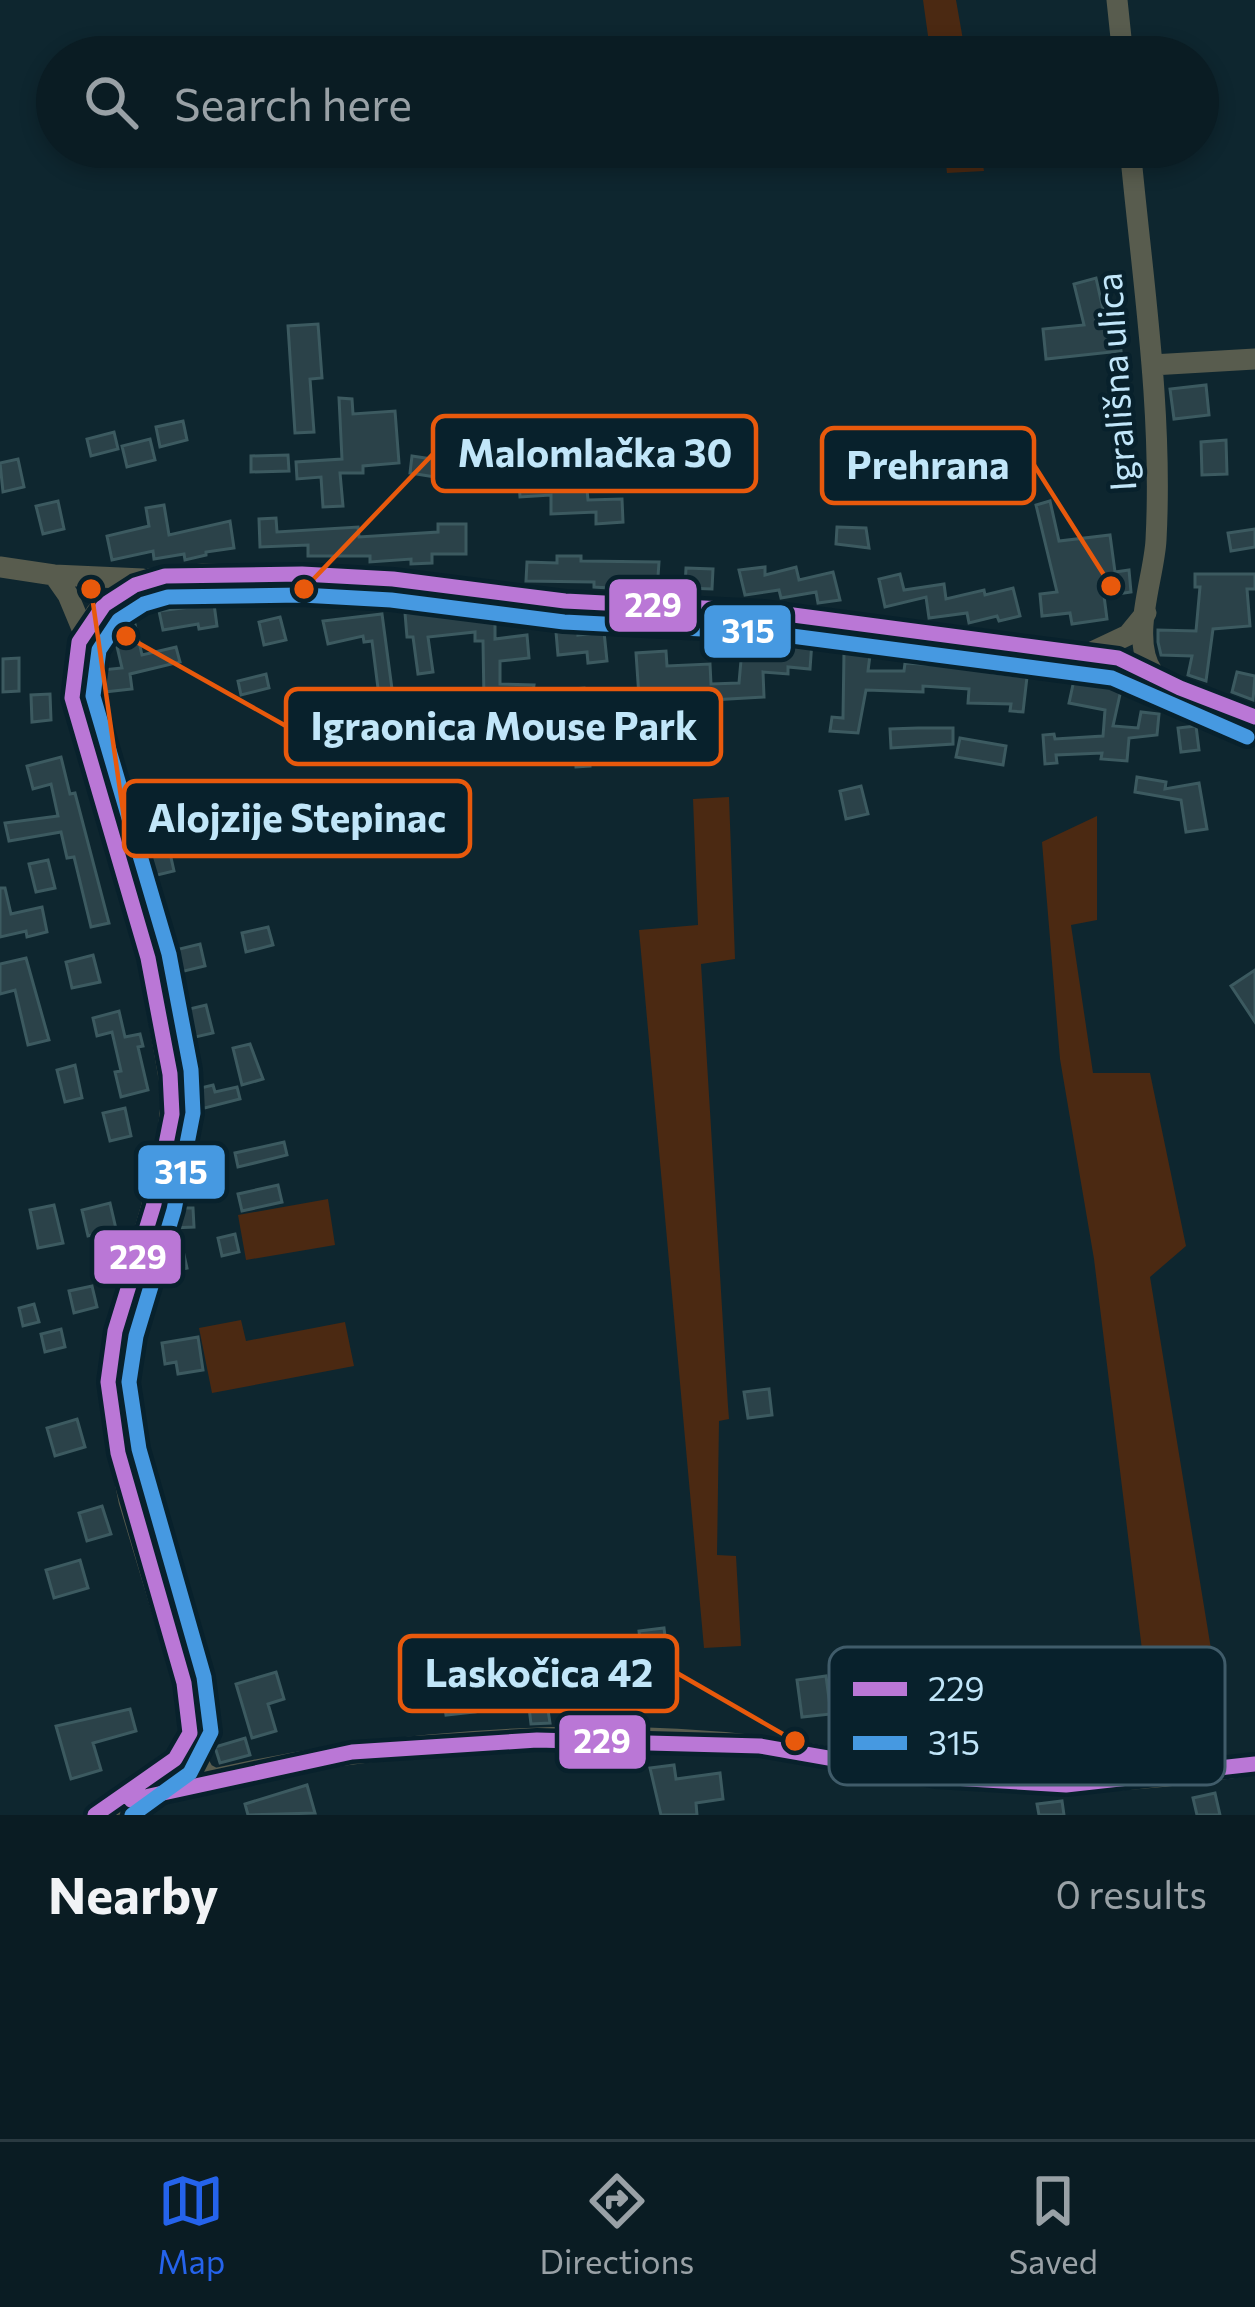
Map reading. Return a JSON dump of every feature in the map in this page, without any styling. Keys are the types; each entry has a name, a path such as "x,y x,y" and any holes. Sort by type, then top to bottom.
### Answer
{"street":[{"path":"1118,0 1121,36"},
{"name":"Igrališna ulica","path":"1132,168 1152,364 1158,487 1154,568 1142,655 1153,673"},
{"path":"1152,364 1255,359"},
{"path":"0,567 54,575 150,579 231,574 393,579 566,601 763,611 1118,658 1255,717"},
{"path":"54,575 83,631"},
{"path":"150,579 113,597 83,631 72,679 75,716 148,958 172,1095 165,1161 115,1331 109,1382 129,1501 184,1683 199,1769 218,1780"},
{"path":"1091,653 1128,635 1146,614"},
{"path":"102,1811 175,1759 190,1733"},
{"path":"102,1811 352,1752 584,1739 760,1746 829,1758"},
{"path":"1225,1768 1255,1764"}],"shaded area":[{"path":"923,0 956,0 962,36 928,36"},
{"path":"946,168 984,171 947,173"},
{"path":"729,797 735,959 701,964 729,1419 719,1421 717,1555 736,1556 741,1646 704,1648 639,930 698,925 693,799"},
{"path":"1097,816 1097,920 1071,925 1093,1073 1150,1073 1186,1246 1150,1277 1211,1647 1142,1647 1094,1259 1060,1059 1042,842"},
{"path":"328,1199 335,1245 246,1260 238,1215"},
{"path":"241,1320 246,1341 345,1322 354,1366 212,1393 199,1328"}],"building":[{"path":"1096,278 1106,323 1118,322 1121,351 1046,359 1043,329 1084,325 1074,284"},
{"path":"318,324 322,378 310,379 314,432 295,433 288,326"},
{"path":"1206,385 1209,415 1174,419 1170,389"},
{"path":"339,398 352,399 353,414 395,411 399,463 363,466 363,473 340,473 343,506 323,507 321,477 297,479 296,462 342,459"},
{"path":"183,421 187,440 160,447 156,427"},
{"path":"114,432 118,449 91,456 87,439"},
{"path":"150,439 155,460 127,467 122,446"},
{"path":"1226,440 1227,474 1202,475 1201,442"},
{"path":"583,450 588,500 622,499 623,522 596,524 596,512 551,514 551,495 520,497 519,481 569,477 567,452"},
{"path":"288,455 289,471 251,472 251,456"},
{"path":"412,456 486,461 487,475 410,473"},
{"path":"18,459 24,487 3,492 0,463"},
{"path":"58,501 64,529 43,534 36,506"},
{"path":"1050,501 1059,541 1110,535 1115,572 1129,570 1131,592 1104,596 1107,619 1072,624 1070,613 1042,616 1040,594 1057,592 1036,505"},
{"path":"164,505 169,535 230,521 234,548 185,560 184,554 154,559 153,551 112,560 107,536 149,526 146,508"},
{"path":"276,518 277,532 358,527 359,537 438,532 438,524 466,524 466,554 432,554 432,563 411,564 411,559 370,562 370,556 308,556 308,545 260,547 259,519"},
{"path":"837,527 866,528 869,548 836,544"},
{"path":"1255,529 1255,547 1231,551 1228,533"},
{"path":"557,556 659,562 657,591 594,587 594,582 526,581 527,562 557,563"},
{"path":"765,567 765,575 796,567 799,580 833,572 840,600 818,603 816,592 781,598 779,590 745,595 739,570"},
{"path":"686,568 713,569 712,589 685,588"},
{"path":"900,574 904,590 944,584 946,599 1013,588 1020,616 969,623 967,613 929,618 926,597 885,607 879,579"},
{"path":"1195,574 1255,574 1255,589 1247,589 1250,626 1213,629 1206,681 1188,675 1192,656 1161,655 1158,642 1158,630 1196,631 1200,587 1195,587"},
{"path":"214,604 217,626 163,630 159,611"},
{"path":"466,610 467,615 495,615 495,639 527,635 529,658 500,661 500,684 534,685 533,692 584,688 585,703 613,700 615,721 600,722 602,741 588,742 590,766 576,767 572,703 484,701 483,641 475,641 475,632 428,637 433,672 418,674 405,613"},
{"path":"382,614 396,719 362,723 360,707 380,704 372,641 364,642 363,636 328,644 323,621"},
{"path":"280,617 286,640 264,645 259,622"},
{"path":"134,620 142,655 176,647 180,662 130,674 132,689 95,693 92,671 122,668 112,625"},
{"path":"578,630 578,635 604,632 607,661 588,663 587,652 558,655 556,632"},
{"path":"743,638 812,641 810,669 763,672 764,697 711,700 713,740 690,741 688,693 639,697 636,653 666,651 667,666 710,664 711,684 739,683"},
{"path":"844,652 870,655 868,671 904,671 905,663 937,665 937,658 993,664 993,673 1027,677 1023,712 1010,711 1011,704 968,703 969,689 866,690 858,733 830,731 832,717 843,718"},
{"path":"19,658 19,691 3,692 3,659"},
{"path":"1237,672 1255,676 1253,700 1232,692"},
{"path":"266,674 269,688 241,695 238,681"},
{"path":"1074,680 1121,690 1113,726 1138,728 1141,712 1159,714 1157,735 1129,738 1127,761 1101,759 1102,753 1056,755 1057,763 1045,764 1043,735 1054,734 1055,739 1103,736 1105,710 1069,703"},
{"path":"50,694 51,720 32,722 31,695"},
{"path":"1196,726 1199,750 1181,752 1178,728"},
{"path":"953,728 953,744 891,748 890,729"},
{"path":"960,738 1006,746 1003,765 956,757"},
{"path":"61,757 109,923 91,927 74,857 67,858 61,832 9,841 5,823 58,816 51,784 33,789 27,766"},
{"path":"1137,777 1166,782 1165,789 1199,783 1207,829 1186,832 1181,800 1135,792"},
{"path":"861,786 868,814 846,819 840,791"},
{"path":"165,831 174,871 149,877 139,837"},
{"path":"48,860 55,888 36,892 29,864"},
{"path":"0,888 5,888 11,914 42,907 47,932 0,937"},
{"path":"268,927 273,945 246,952 242,933"},
{"path":"200,944 205,966 172,974 167,952"},
{"path":"93,955 100,982 72,988 66,962"},
{"path":"26,958 49,1040 28,1045 15,990 0,994 0,964"},
{"path":"1255,970 1255,1022 1231,986"},
{"path":"206,1005 213,1033 191,1038 185,1010"},
{"path":"119,1011 125,1037 140,1034 143,1046 138,1047 148,1090 121,1097 112,1032 97,1036 93,1018"},
{"path":"250,1044 263,1079 242,1085 233,1048"},
{"path":"75,1065 82,1098 65,1102 57,1070"},
{"path":"213,1085 215,1092 237,1087 240,1099 193,1111 188,1091"},
{"path":"125,1108 131,1136 110,1141 103,1113"},
{"path":"284,1142 287,1155 238,1167 235,1153"},
{"path":"278,1185 282,1202 242,1211 238,1194"},
{"path":"110,1203 116,1229 88,1236 82,1210"},
{"path":"54,1205 63,1243 38,1248 30,1210"},
{"path":"171,1208 193,1208 194,1227 172,1228"},
{"path":"235,1234 239,1252 222,1256 218,1238"},
{"path":"182,1246 187,1268 161,1274 156,1253"},
{"path":"92,1286 97,1307 74,1313 69,1291"},
{"path":"34,1304 39,1322 23,1326 19,1308"},
{"path":"61,1329 65,1347 45,1352 41,1334"},
{"path":"198,1337 203,1370 178,1374 176,1362 165,1364 162,1343"},
{"path":"769,1389 772,1415 748,1418 744,1392"},
{"path":"77,1419 85,1447 55,1456 47,1428"},
{"path":"102,1506 111,1534 87,1541 79,1513"},
{"path":"80,1560 88,1588 54,1598 46,1570"},
{"path":"664,1628 669,1669 644,1673 639,1631"},
{"path":"276,1672 284,1699 268,1704 276,1731 252,1738 236,1684"},
{"path":"826,1676 829,1714 802,1717 797,1680"},
{"path":"471,1682 475,1712 446,1715 442,1686"},
{"path":"546,1697 550,1723 531,1724 528,1699"},
{"path":"130,1709 136,1731 93,1743 101,1770 71,1779 56,1726"},
{"path":"245,1738 250,1755 220,1763 215,1747"},
{"path":"674,1765 676,1779 720,1773 723,1799 696,1803 697,1815 661,1815 650,1768"},
{"path":"307,1785 315,1813 248,1815 245,1804"},
{"path":"1215,1793 1220,1815 1197,1815 1193,1798"},
{"path":"1062,1801 1064,1815 1039,1815 1037,1804"}],"transit line":[{"name":"229","path":"95,1815 175,1759 190,1733 184,1683 118,1453 108,1382 115,1331 154,1204 172,1114 170,1074 148,958 72,698 79,642 104,605 135,585 165,576 302,574 393,579 565,601 763,611 1118,658 1255,717"},
{"name":"315","path":"132,1815 190,1773 211,1732 204,1677 139,1449 129,1382 136,1336 174,1210 193,1113 191,1070 169,954 93,696 99,650 119,620 144,604 168,597 302,595 391,600 564,622 761,632 1112,678 1247,737"},
{"name":"229","path":"131,1800 352,1752 537,1740 760,1746 829,1758"},
{"name":"229","path":"1225,1767 1255,1764"}],"place":[{"name":"Prehrana","path":"1111,586"},
{"name":"Alojzije Stepinac","path":"91,589"},
{"name":"Malomlačka 30","path":"304,589"},
{"name":"Igraonica Mouse Park","path":"126,636"},
{"name":"Laskočica 42","path":"795,1741"}]}
